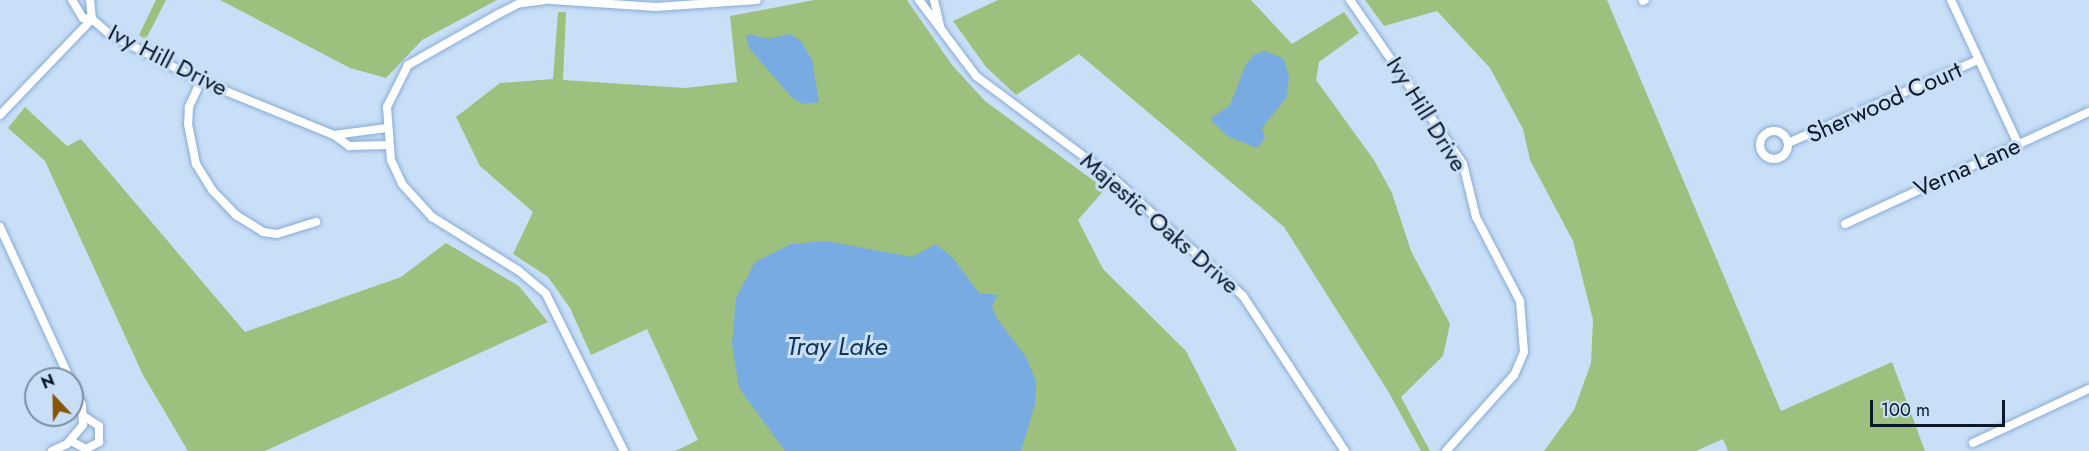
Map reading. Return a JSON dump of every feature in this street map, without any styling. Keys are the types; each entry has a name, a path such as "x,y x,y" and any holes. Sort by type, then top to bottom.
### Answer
{"street":[{"path":"72,0 83,18 92,19 90,0"},
{"path":"546,0 520,3 408,65 390,97 387,128 389,145 402,184 427,212 465,241 519,271 546,294 624,451"},
{"path":"551,0 656,7 757,0"},
{"name":"Majestic Oaks Drive","path":"919,0 976,76 1004,101 1114,179 1243,296 1345,451"},
{"name":"Majestic Oaks Drive","path":"934,0 940,28"},
{"name":"Ivy Hill Drive","path":"1350,0 1463,164 1476,217 1520,301 1524,352 1514,375 1446,451"},
{"path":"1951,0 2018,144"},
{"name":"Ivy Hill Drive","path":"0,115 92,19 109,34 201,81 334,135 349,146 389,145"},
{"name":"Sherwood Court","path":"1788,143 1978,60"},
{"path":"201,81 189,107 188,124 196,164 213,190 236,215 263,232 278,234 316,222"},
{"name":"Verna Lane","path":"1845,224 2089,112"},
{"name":"Ivy Hill Drive","path":"334,135 387,128"},
{"path":"0,227 65,367"},
{"path":"1974,443 2089,389"},
{"path":"52,451 70,441 85,417 99,426 99,442 86,449 70,441"}],"green space":[{"path":"156,0 166,0 146,39 139,35"},
{"path":"220,0 497,0 422,40 386,78 350,68"},
{"path":"814,0 907,0 952,65 985,101 1105,189 1078,220 1103,269 1186,351 1237,451 675,451 698,440 647,329 591,355 570,308 548,277 513,254 533,212 480,166 456,117 500,83 553,79 558,12 566,12 563,80 685,88 737,82 730,16"},
{"path":"998,0 1251,0 1292,44 1344,12 1359,33 1319,62 1316,80 1374,160 1392,193 1411,251 1450,324 1443,356 1401,397 1430,451 1421,451 1388,391 1284,227 1079,54 1016,95 986,67 953,21"},
{"path":"1365,0 1607,0 1781,411 1892,362 1925,451 1728,451 1723,439 1696,451 1544,451 1574,410 1591,363 1593,320 1573,241 1530,160 1523,129 1490,68 1437,11 1384,26"},
{"path":"25,107 67,146 81,139 245,332 401,277 446,243 519,286 548,322 265,451 188,451 143,375 45,161 8,128"}],"water":[{"path":"750,34 768,39 790,34 801,41 812,60 819,102 803,104 792,98 749,48 746,37"},
{"path":"1266,51 1284,59 1289,77 1287,97 1262,128 1265,139 1257,148 1227,136 1210,119 1230,105 1246,64 1255,54"},
{"name":"Tray Lake","path":"826,241 912,257 936,244 953,258 979,293 998,295 992,306 996,317 1026,357 1036,381 1035,404 1021,451 785,451 739,388 732,344 736,298 755,262 791,244"}]}
